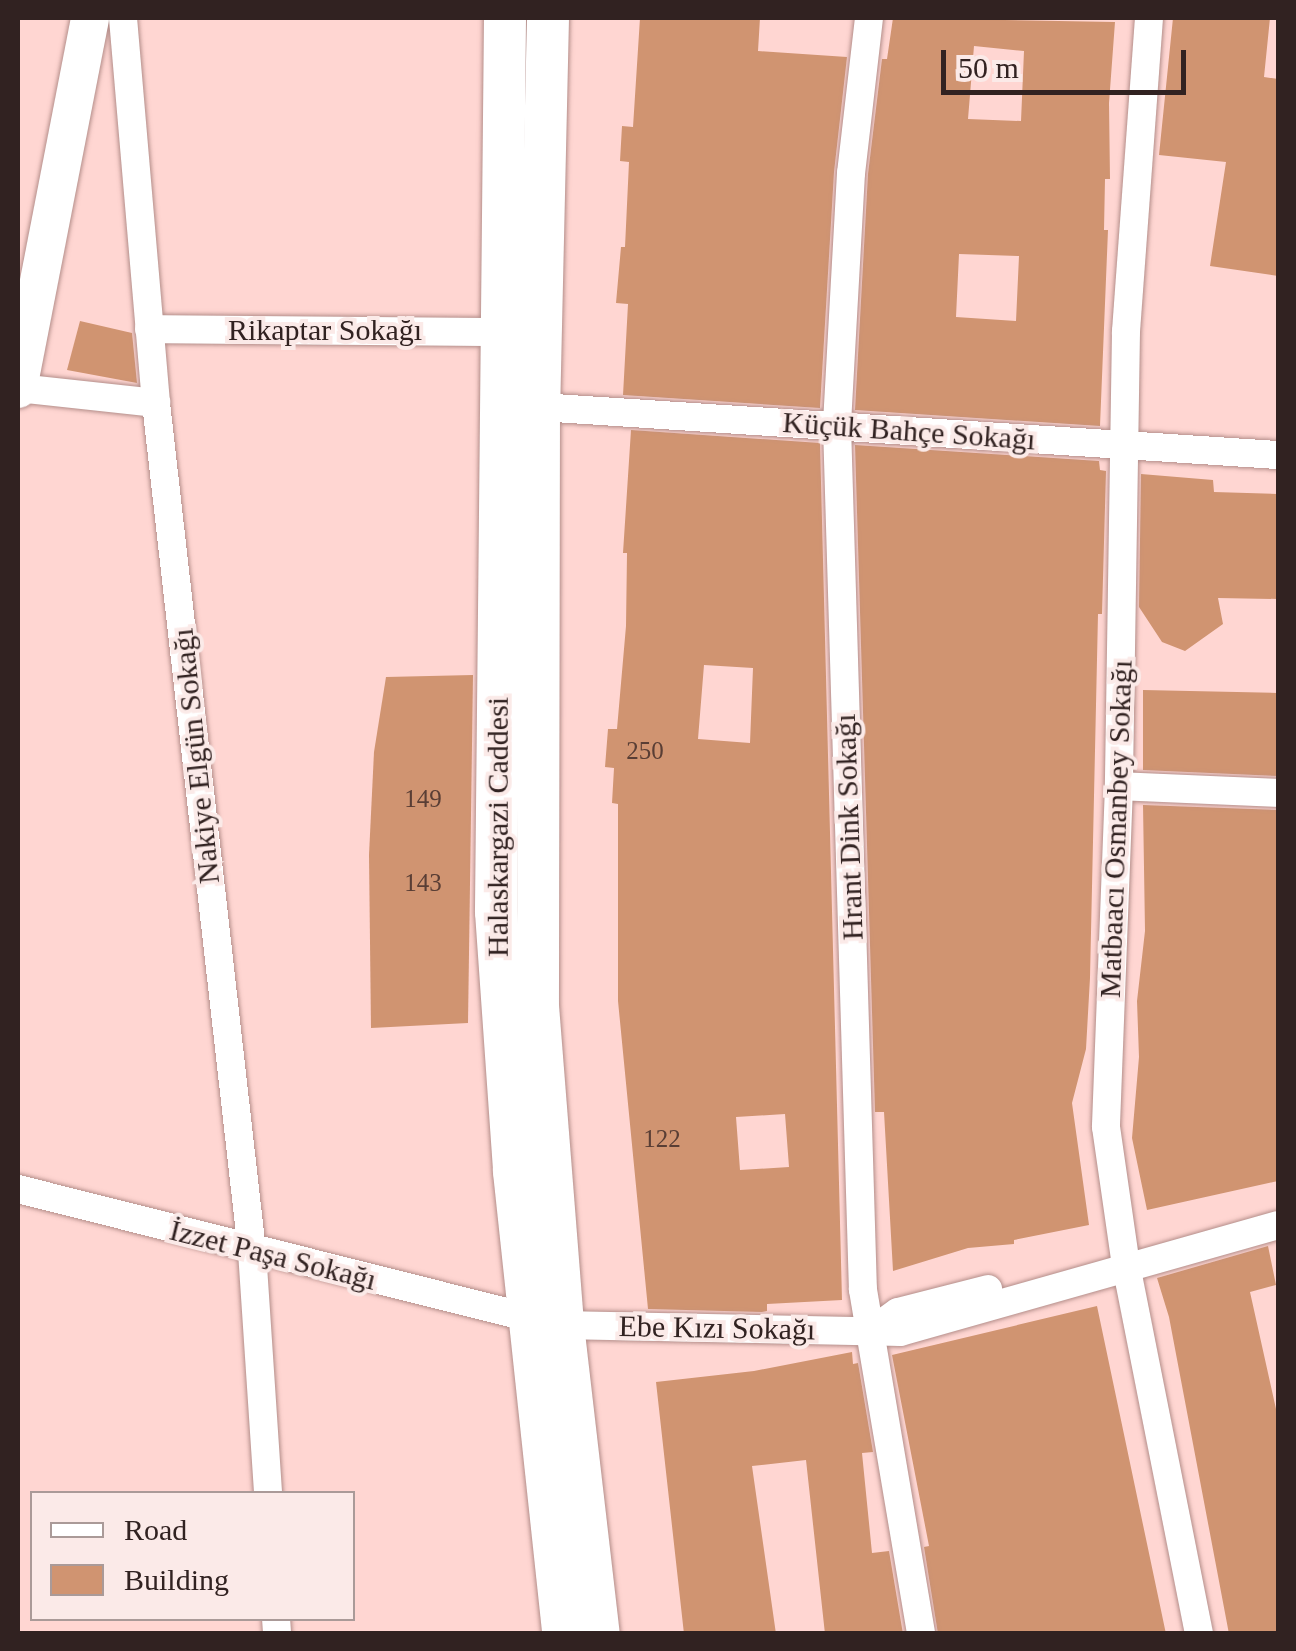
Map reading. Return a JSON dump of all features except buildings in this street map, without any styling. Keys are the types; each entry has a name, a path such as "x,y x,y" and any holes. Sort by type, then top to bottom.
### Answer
{"main road":[{"path":"18,389 90,18"},
{"name":"Halaskargazi Caddesi","path":"505,18 496,912 501,1034 600,1634"},
{"name":"Halaskargazi Caddesi","path":"548,18 539,407 538,986 546,1321 563,1634"}],"street":[{"name":"Nakiye Elgün Sokağı","path":"123,18 156,403 252,1251 268,1491"},
{"name":"Hrant Dink Sokağı","path":"869,18 851,172 837,426 863,1290 921,1634"},
{"name":"Matbaacı Osmanbey Sokağı","path":"1149,18 1126,331 1119,786 1106,1128 1126,1265 1198,1634"},
{"name":"Rikaptar Sokağı","path":"149,329 500,332"},
{"path":"18,389 156,403"},
{"name":"Küçük Bahçe Sokağı","path":"539,407 1278,455"},
{"path":"1119,786 1278,793"},
{"name":"İzzet Paşa Sokağı","path":"18,1189 252,1251 546,1321"},
{"name":"Ebe Kızı Sokağı","path":"546,1321 900,1332 1081,1284 1126,1265 1278,1225"}]}
